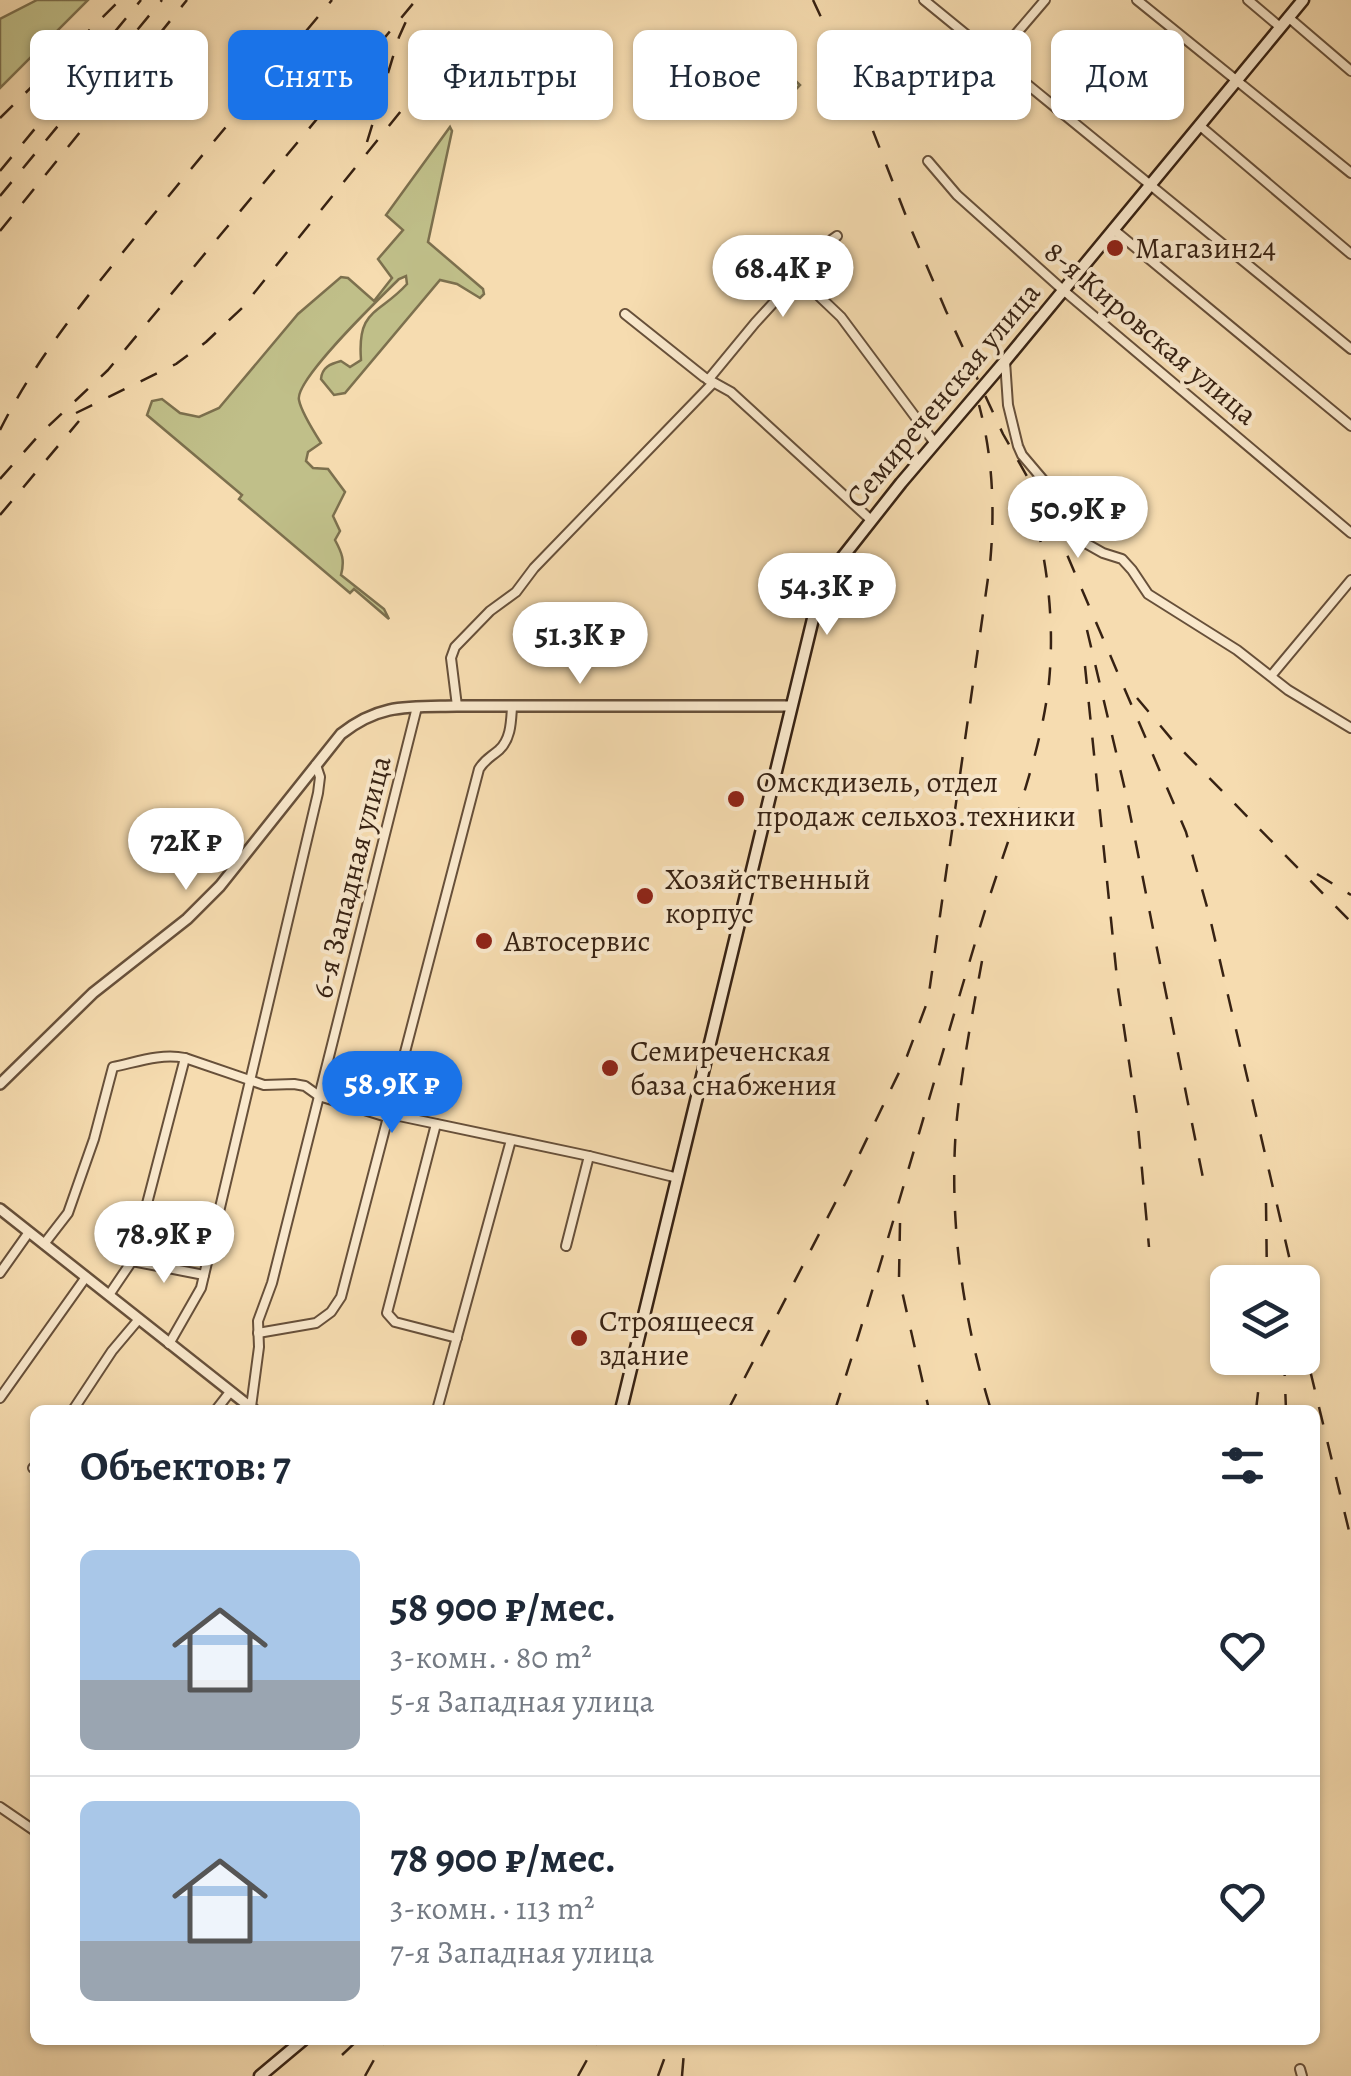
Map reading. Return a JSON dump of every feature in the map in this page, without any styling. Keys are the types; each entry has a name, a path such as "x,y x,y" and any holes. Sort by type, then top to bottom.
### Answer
{"main road":[{"name":"Семиреченская улица","path":"622,1405 819,594 834,568 934,442 1006,361 1302,0"},
{"path":"260,2076 297,2045"}],"street":[{"path":"924,0 962,30"},
{"path":"1021,30 1045,0"},
{"path":"1137,0 1351,174"},
{"path":"1248,0 1351,71"},
{"path":"1031,86 1351,349"},
{"path":"1199,125 1351,254"},
{"name":"8-я Кировская улица","path":"928,161 957,196 1063,290 1351,533"},
{"path":"1113,230 1351,426"},
{"path":"457,706 452,658 455,648 490,611 516,592 711,382 755,323 837,236"},
{"path":"798,276 841,316 934,442"},
{"path":"625,314 711,382 732,392 871,520"},
{"path":"1006,361 1008,405 1018,446 1087,544 1122,559 1148,594 1351,728"},
{"path":"1271,676 1351,580"},
{"path":"258,1332 316,1324 341,1297 480,769 504,745 510,731 512,706"},
{"path":"0,1084 104,984 188,919 220,886 341,734 358,720 373,713 416,707 791,706"},
{"name":"6-я Западная улица","path":"253,1405 258,1321 272,1283 416,707"},
{"path":"169,1344 201,1288 318,793 320,777 316,765"},
{"path":"44,1244 68,1213 94,1139 113,1067 158,1056 185,1058 264,1085 305,1086 319,1096 390,1118 399,1116 678,1178"},
{"path":"109,1295 132,1261 185,1058"},
{"path":"436,1124 387,1313 395,1322 457,1338"},
{"path":"439,1405 512,1140"},
{"path":"566,1246 590,1156"},
{"path":"0,1208 248,1405"},
{"path":"0,1273 29,1232"},
{"path":"132,1261 204,1275"},
{"path":"0,1398 86,1277"},
{"path":"76,1405 112,1351 139,1320"},
{"path":"220,1405 230,1392"},
{"path":"0,1807 30,1828"}],"shaded area":[{"path":"37,0 88,0 58,30 30,30 30,58 0,88 0,19"},
{"path":"450,127 428,242 484,294 480,298 457,284 440,280 345,393 334,395 321,379 323,372 337,362 350,367 361,360 366,321 407,284 406,276 399,279 324,357 301,390 299,400 321,443 308,452 306,461 313,468 328,469 345,492 333,516 340,531 335,540 342,557 341,575 384,609 389,619 354,589 350,593 147,415 152,401 162,399 180,413 199,417 219,408 298,314 341,277 348,278 374,301 392,278 378,259 403,230 386,215"}],"railway":[{"path":"0,118 120,0"},
{"path":"0,171 141,0"},
{"path":"0,196 162,0"},
{"path":"0,231 187,0"},
{"path":"0,430 29,378 80,306 332,0"},
{"path":"0,479 39,435 108,370 416,0"},
{"path":"813,0 868,118 946,311 1003,434 1053,522 1186,832 1209,914 1291,1265"},
{"path":"367,142 407,19"},
{"path":"76,413 176,364 206,342 242,308 408,102"},
{"path":"731,1405 846,1182 907,1056 928,1000 990,564 992,484 979,405"},
{"path":"0,515 79,421"},
{"path":"837,1405 1038,744 1049,682 1050,611 1045,563 1028,494"},
{"path":"1087,630 1126,794 1205,1188"},
{"path":"1085,666 1149,1247"},
{"path":"1137,698 1174,742 1351,922"},
{"path":"1317,874 1351,895"},
{"path":"982,961 958,1107 954,1164 960,1271 990,1405"},
{"path":"1266,1203 1267,1265"},
{"path":"900,1223 899,1278 928,1405"},
{"path":"1257,1405 1260,1375"},
{"path":"1285,1375 1286,1405"},
{"path":"1311,1375 1318,1405"},
{"path":"1320,1411 1351,1539"},
{"path":"342,2055 353,2045"},
{"path":"365,2076 382,2045"},
{"path":"578,2076 595,2045"},
{"path":"658,2076 669,2045"},
{"path":"682,2076 685,2045"}],"place":[{"name":"Магазин24","path":"1115,248"},
{"name":"Омскдизель, отдел продаж сельхоз.техники","path":"736,799"},
{"name":"Хозяйственный корпус","path":"645,896"},
{"name":"Автосервис","path":"484,941"},
{"name":"Семиреченская база снабжения","path":"610,1068"},
{"name":"Строящееся здание","path":"579,1338"}]}
